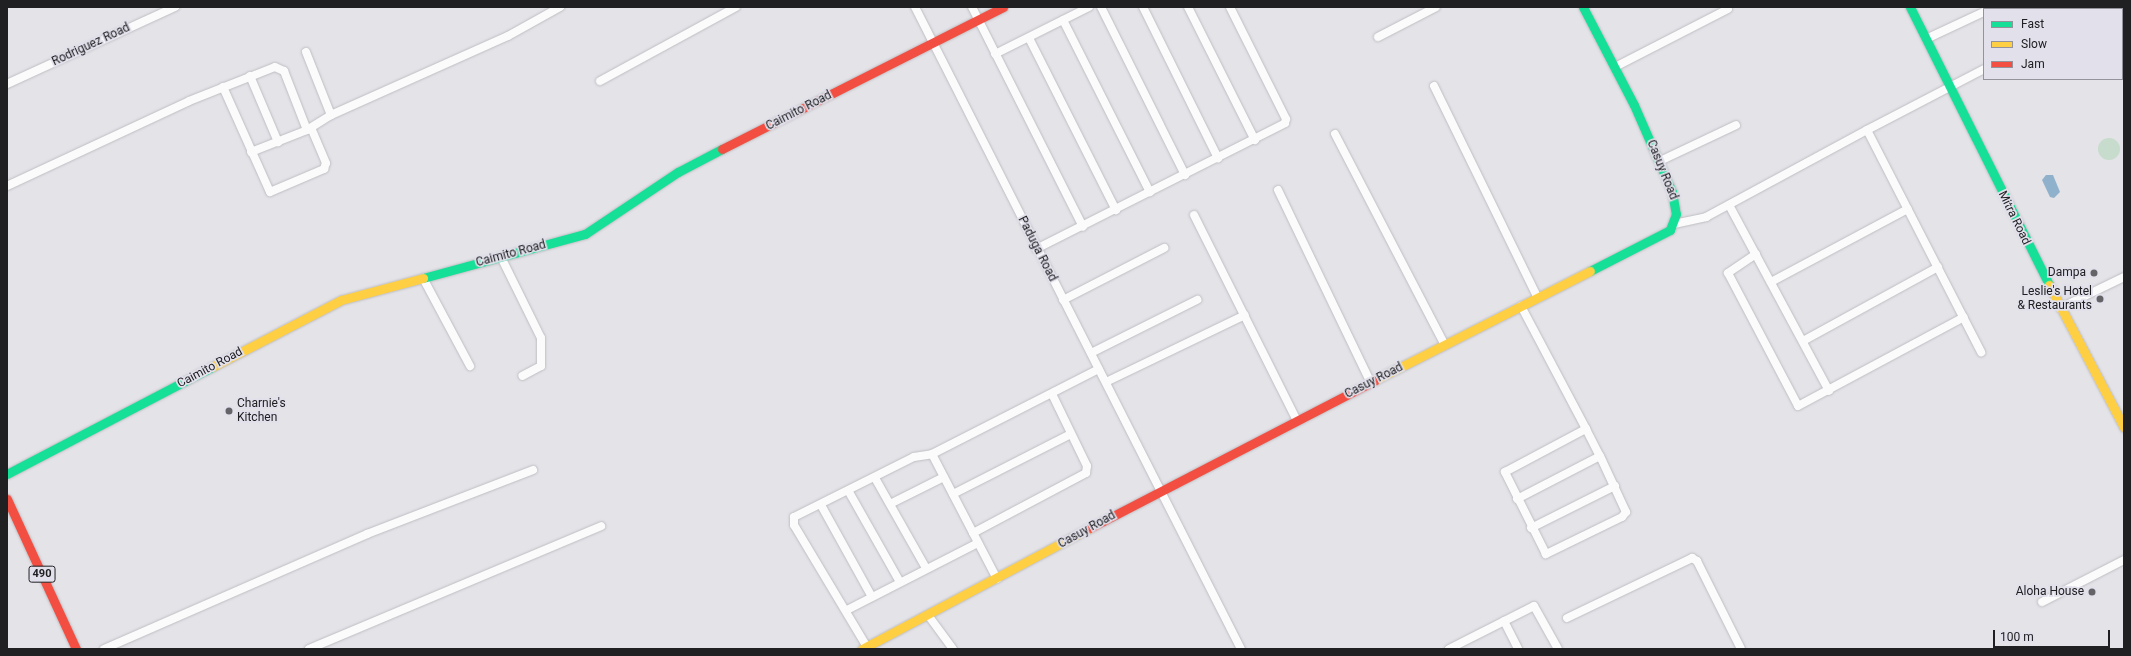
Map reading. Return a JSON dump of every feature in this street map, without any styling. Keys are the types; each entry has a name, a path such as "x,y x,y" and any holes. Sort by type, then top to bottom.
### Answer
{"street":[{"name":"Rodriguez Road","path":"7,84 175,7"},
{"path":"251,152 309,129 331,116 508,36 560,7"},
{"path":"600,81 736,7"},
{"name":"Paduga Road","path":"915,7 1036,249 1106,382 1241,649"},
{"path":"972,7 1083,227"},
{"name":"Caimito Road","path":"7,474 333,303 501,257 592,230 678,172 1003,7"},
{"path":"995,54 1089,7"},
{"path":"1101,7 1185,175"},
{"path":"1143,7 1218,158"},
{"path":"1188,7 1255,140"},
{"path":"1036,249 1083,227 1284,124 1286,119 1230,7"},
{"path":"1378,37 1436,7"},
{"name":"Casuy Road","path":"865,648 997,579 1160,490 1521,306 1655,240 1674,224 1674,199 1660,161 1615,67 1583,7"},
{"name":"Mitra Road","path":"1910,7 2060,308 2124,427"},
{"path":"1615,67 1728,9"},
{"path":"1926,39 1983,12"},
{"path":"1064,20 1150,192"},
{"path":"1029,38 1116,210"},
{"path":"306,52 331,116"},
{"path":"7,186 223,87 250,76 282,68 326,163 324,169 276,192 268,190 223,87"},
{"path":"1674,224 1693,222 1730,205 1949,86 1983,69"},
{"path":"250,76 278,142"},
{"path":"1434,86 1538,298"},
{"path":"1660,161 1736,125"},
{"path":"1867,130 1981,352"},
{"path":"1335,134 1445,345"},
{"path":"1278,190 1371,383"},
{"path":"1730,205 1829,391"},
{"path":"1771,282 1908,209"},
{"path":"1194,215 1297,421"},
{"path":"1063,300 1164,248"},
{"path":"1756,254 1728,273 1796,404 1802,405 1964,318"},
{"path":"501,257 541,338 543,363 522,376"},
{"path":"1803,341 1938,267"},
{"path":"423,278 470,366"},
{"path":"2060,308 2124,278"},
{"path":"1091,353 1197,300"},
{"path":"1521,306 1586,429 1615,486 1625,515 1552,553 1543,551 1506,476 1507,470 1586,429"},
{"path":"1106,382 1245,315"},
{"path":"865,648 847,610 793,522 794,517 849,492 919,455 932,454 1099,369"},
{"path":"973,533 1086,473 1087,466 1052,394"},
{"path":"953,494 1071,434"},
{"path":"932,454 997,579"},
{"path":"1517,499 1600,456"},
{"path":"104,649 367,534 533,470"},
{"path":"890,504 944,476"},
{"path":"875,478 926,568"},
{"path":"1531,528 1615,486"},
{"path":"849,492 900,582"},
{"name":"490","path":"7,499 76,649"},
{"path":"820,505 872,597"},
{"path":"309,649 601,526"},
{"path":"847,610 926,568 978,543"},
{"path":"1566,618 1692,558 1697,561 1741,649"},
{"path":"2042,602 2124,560"},
{"path":"1449,649 1504,621 1536,607 1558,649"},
{"path":"928,615 953,649"},
{"path":"1504,621 1518,649"}],"green space":[{"path":"2109,138 2117,141 2120,149 2117,157 2109,160 2101,157 2098,149 2101,141"}],"water":[{"path":"2046,175 2053,175 2060,192 2054,198 2050,197 2042,180"}],"traffic: fast":[{"path":"1583,7 1634,105 1672,192 1676,214 1670,230 1590,271"},
{"path":"1910,7 2049,285"},
{"path":"423,278 585,234 678,172 722,149"},
{"path":"7,474 212,367"}],"traffic: slow":[{"path":"1375,380 1590,271"},
{"path":"212,367 341,300 423,278"},
{"path":"2049,285 2124,427"},
{"path":"862,649 1090,528"}],"traffic: jam":[{"path":"722,149 1003,7"},
{"path":"1090,528 1375,380"},
{"path":"7,499 76,649"}],"place":[{"name":"Dampa","path":"2094,273"},
{"name":"Leslie's Hotel & Restaurants","path":"2100,299"},
{"name":"Charnie's Kitchen","path":"229,411"},
{"name":"Aloha House","path":"2092,592"}]}
